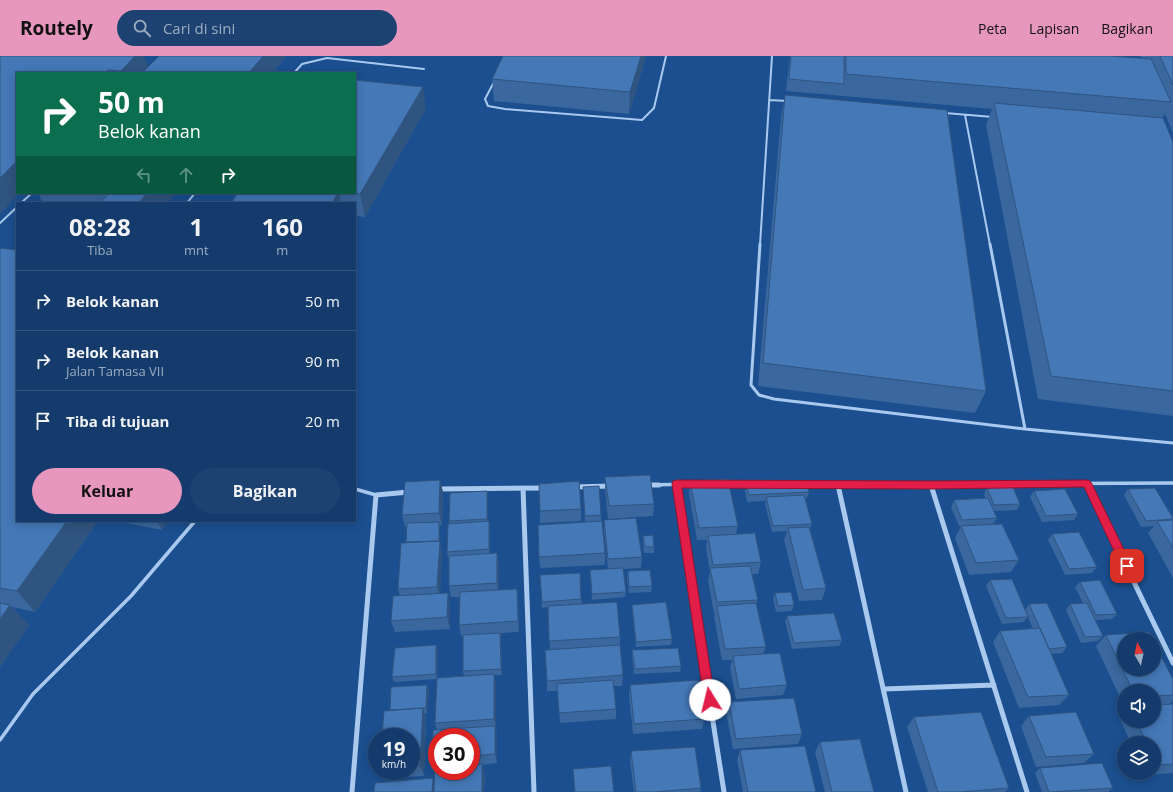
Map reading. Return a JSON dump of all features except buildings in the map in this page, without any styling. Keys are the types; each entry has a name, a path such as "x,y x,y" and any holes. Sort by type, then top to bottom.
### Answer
{"street":[{"path":"792,485 1173,483"},
{"path":"676,484 724,792"},
{"path":"638,485 700,484"},
{"path":"715,484 761,485"},
{"path":"1087,484 1173,663"},
{"path":"838,485 906,792"},
{"path":"930,485 1027,792"},
{"path":"569,487 615,486"},
{"path":"431,490 446,488 546,488"},
{"path":"523,488 534,792"},
{"path":"352,792 376,495 415,491"},
{"path":"884,689 994,685"}],"lane":[{"path":"494,81 485,99 488,106 505,109 642,120 654,108 666,56"},
{"path":"772,56 751,385 760,396 774,399 1025,429 1173,443"},
{"path":"295,72 302,64 327,58 424,69"},
{"path":"769,100 792,102"},
{"path":"941,113 996,117"},
{"path":"965,115 1025,429"},
{"path":"22,202 31,194"},
{"path":"188,202 194,194"},
{"path":"0,223 16,208"},
{"path":"356,490 376,495"},
{"path":"0,740 33,694 87,642 131,596 194,522"}],"route":[{"path":"710,700 676,484 1087,484 1127,566"}]}
